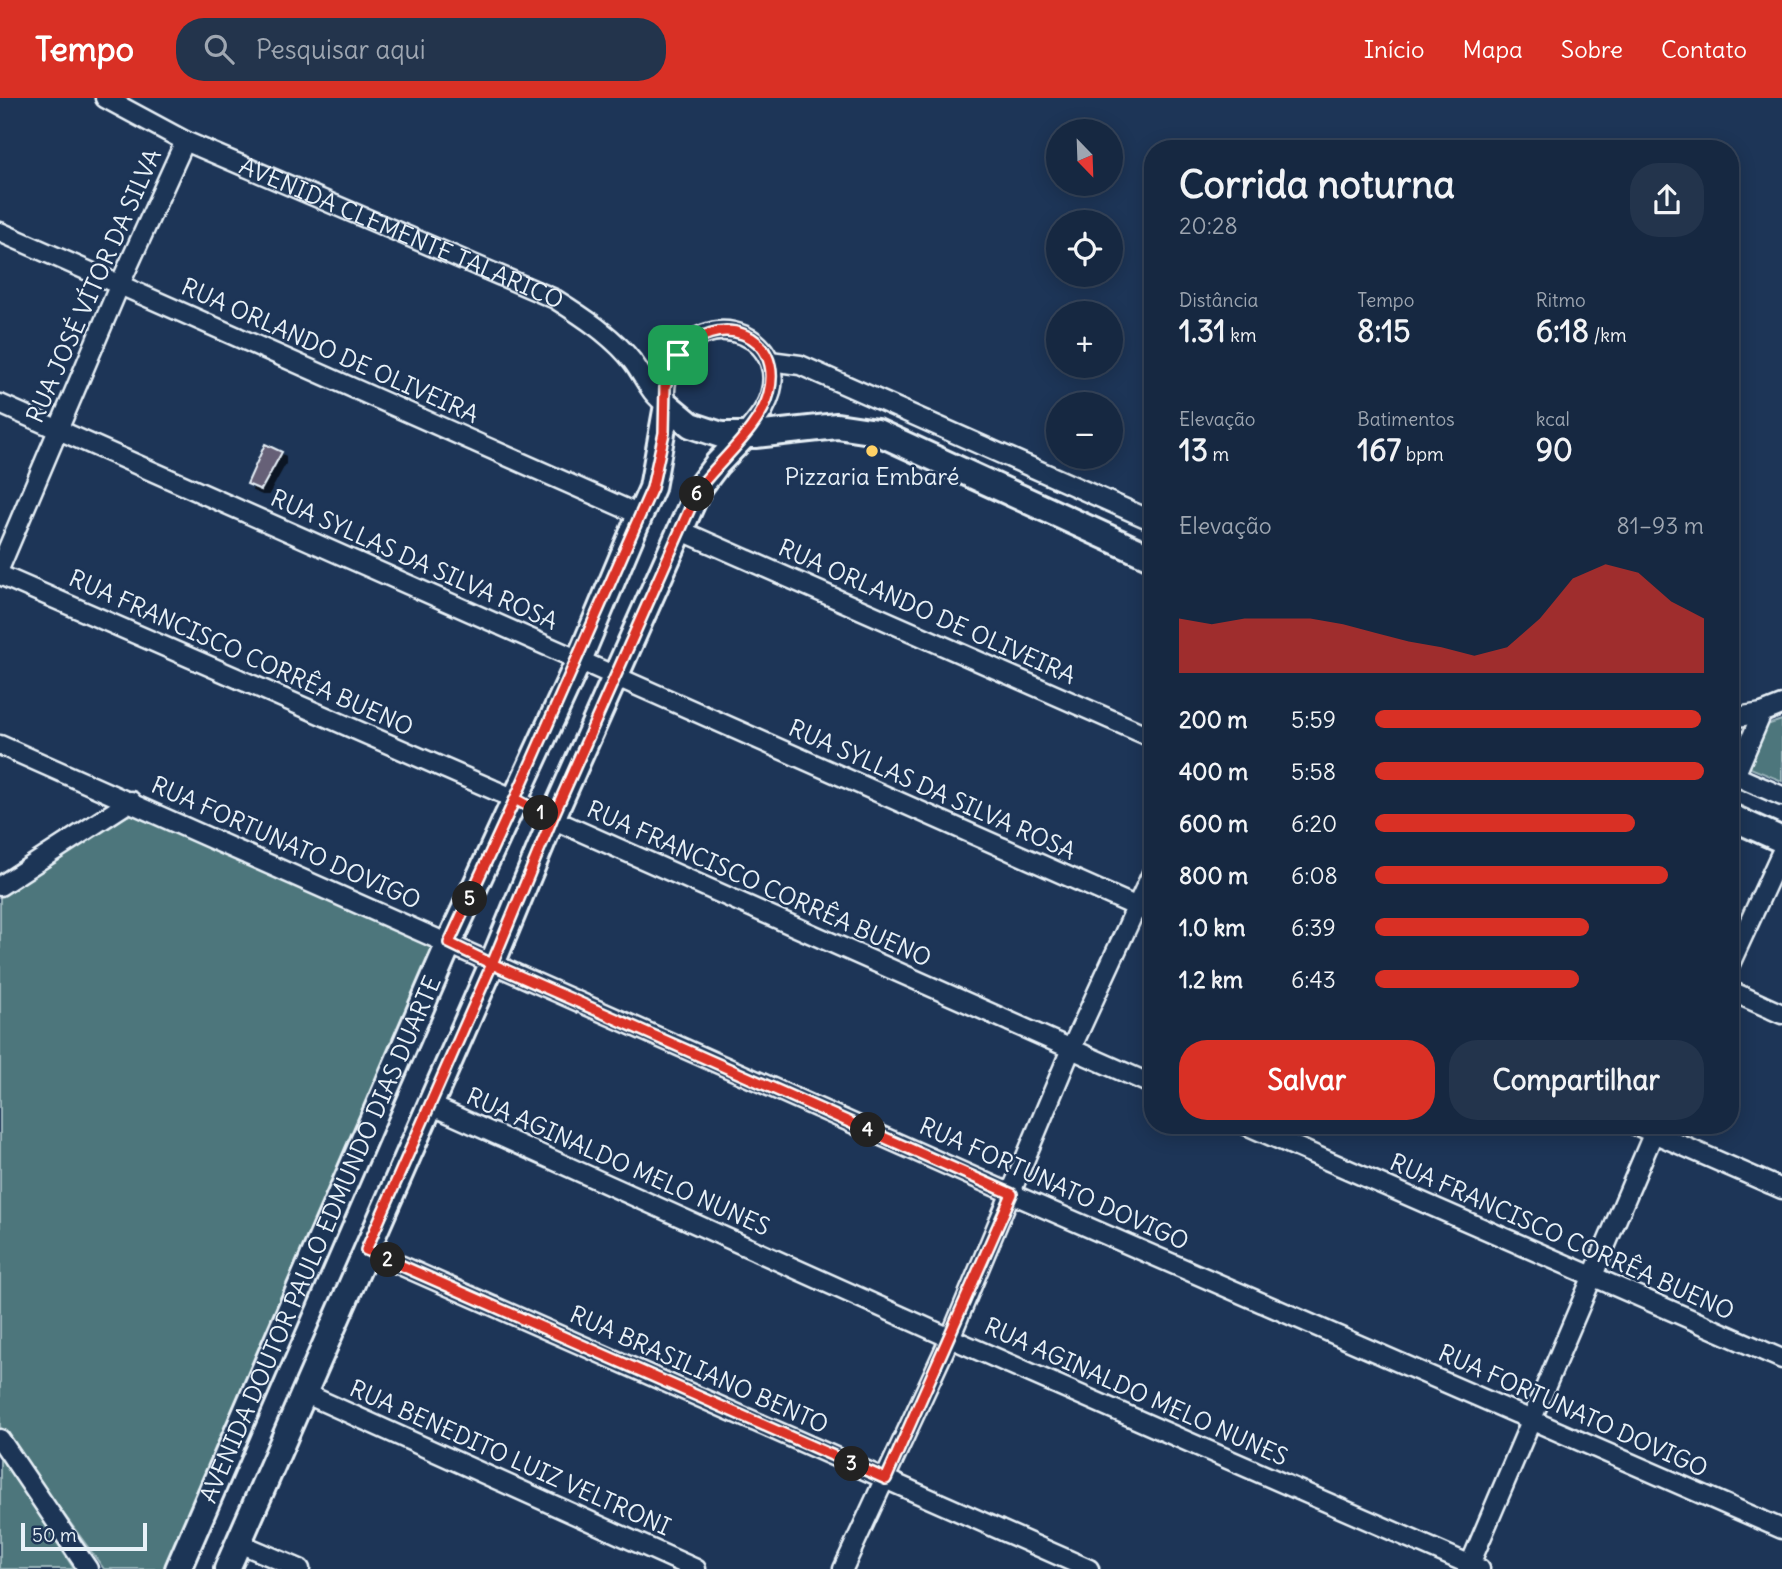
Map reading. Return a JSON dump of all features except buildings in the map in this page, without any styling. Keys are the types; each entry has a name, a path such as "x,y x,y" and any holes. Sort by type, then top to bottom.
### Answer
{"street":[{"name":"AVENIDA CLEMENTE TALARICO","path":"105,98 185,141 555,299 588,320 632,361 654,397 700,430 721,435 745,435 837,426 877,432 1144,554"},
{"name":"RUA JOSÉ VÍTOR DA SILVA","path":"0,566 120,284 185,141"},
{"name":"RUA ORLANDO DE OLIVEIRA","path":"0,232 640,515"},
{"path":"667,405 665,386 672,365 685,346 703,334 724,330 746,336 763,349 772,371 769,397 745,435"},
{"path":"770,361 800,365 1144,517"},
{"name":"RUA SYLLAS DA SILVA ROSA","path":"0,404 1144,911"},
{"name":"AVENIDA DOUTOR PAULO EDMUNDO DIAS DUARTE","path":"177,1569 449,943 579,660 652,488 667,405"},
{"name":"AVENIDA DOUTOR PAULO EDMUNDO DIAS DUARTE","path":"226,1569 699,488 717,464 745,435"},
{"name":"RUA ORLANDO DE OLIVEIRA","path":"682,531 1144,734"},
{"name":"RUA FRANCISCO CORRÊA BUENO","path":"0,575 515,799 552,819 1144,1081"},
{"path":"1739,717 1762,713 1782,705"},
{"path":"1739,762 1762,713"},
{"name":"RUA FORTUNATO DOVIGO","path":"0,745 1012,1194 1782,1529"},
{"path":"1739,778 1782,796"},
{"path":"0,886 131,801"},
{"path":"1739,821 1782,840"},
{"path":"1739,945 1782,851"},
{"path":"843,1569 950,1338 1071,1049 1144,913"},
{"path":"1739,995 1782,1014"},
{"name":"RUA AGINALDO MELO NUNES","path":"428,1104 950,1338 1473,1567"},
{"name":"RUA FRANCISCO CORRÊA BUENO","path":"1267,1134 1782,1359"},
{"path":"1473,1567 1590,1276 1653,1134"},
{"path":"1666,1134 1782,1189"},
{"name":"RUA BRASILIANO BENTO","path":"366,1250 1089,1569"},
{"name":"RUA BENEDITO LUIZ VELTRONI","path":"304,1392 696,1569"},
{"path":"0,1439 88,1569"},
{"path":"239,1542 300,1569"}],"green space":[{"path":"1782,720 1782,781 1748,767 1764,726"},
{"path":"134,814 150,815 438,950 172,1569 104,1569 0,1427 0,897 110,821"},
{"path":"0,1454 74,1569 0,1569"}],"place":[{"name":"Pizzaria Embaré","path":"872,451"}],"route":[{"path":"678,355 665,386 664,397 667,405 664,433 652,488 579,660 515,799 552,819 492,964 428,1104 366,1250 886,1479 1012,1194 492,964 449,943 515,799 552,819 699,488 729,450 745,435 764,409 769,397 772,371 770,361 763,349 746,336 724,330 703,334 693,339 678,355"}]}
